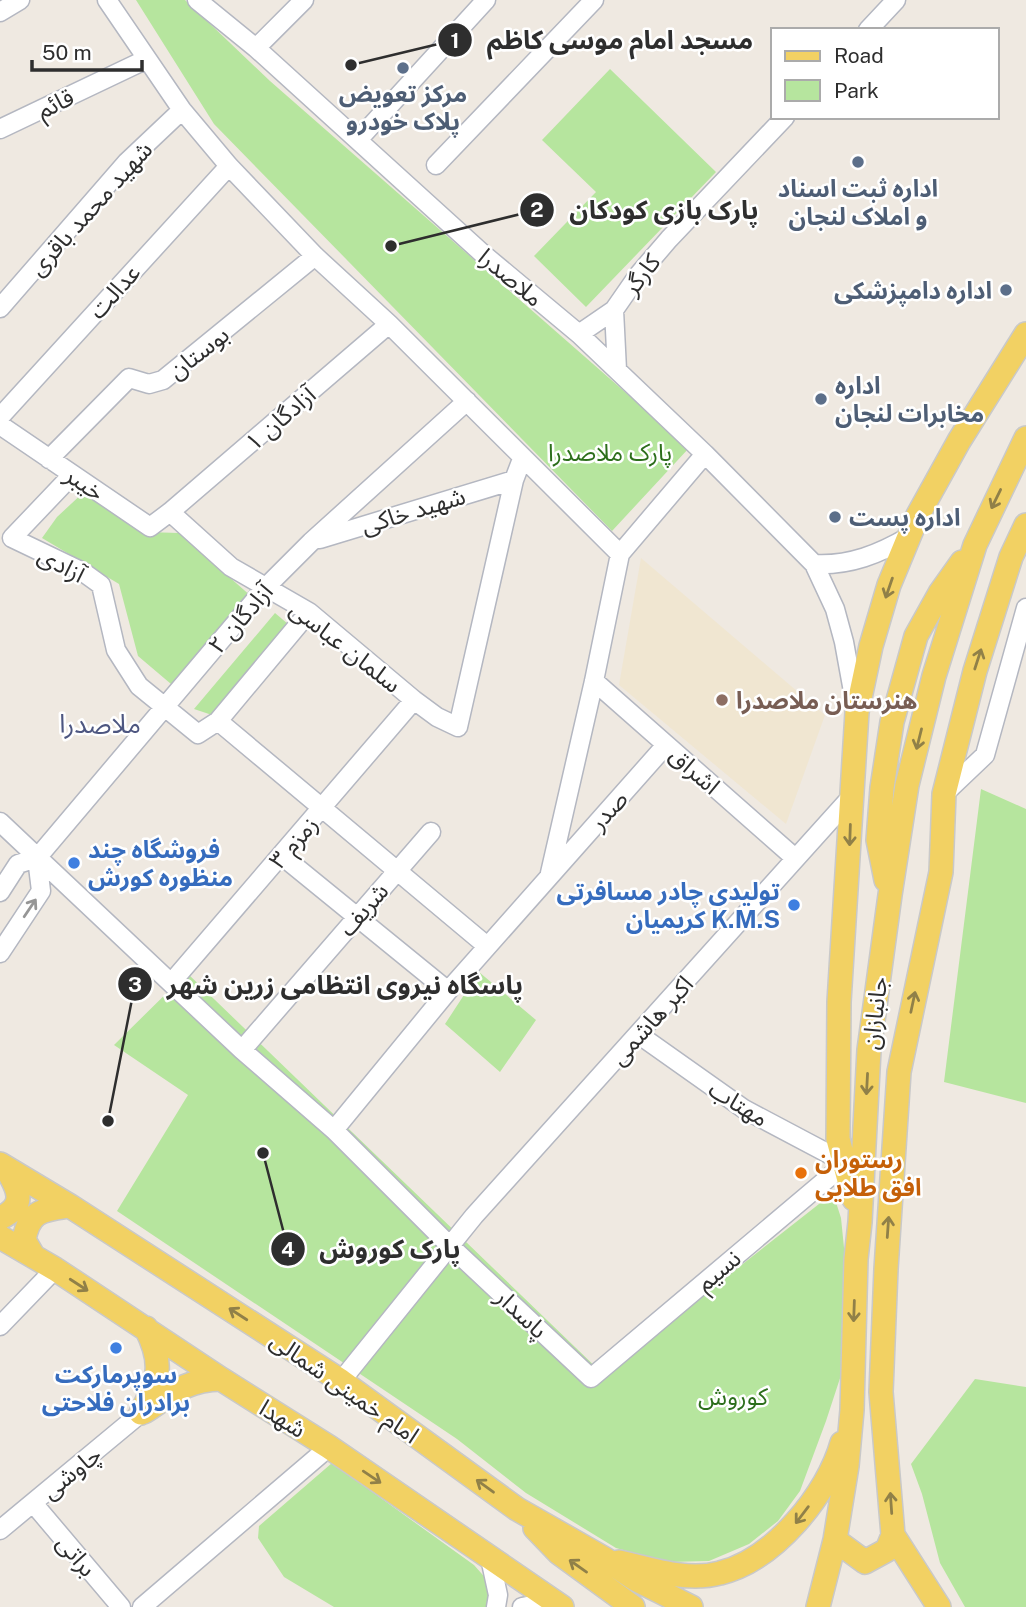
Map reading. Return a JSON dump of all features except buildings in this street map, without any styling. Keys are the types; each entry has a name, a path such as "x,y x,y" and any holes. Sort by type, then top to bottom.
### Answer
{"main road":[{"path":"860,1222 838,1139 839,1002 857,712 878,621 909,536 959,441 1026,334"},
{"name":"جانبازان","path":"818,1607 835,1540 847,1466 852,1410 856,1259 869,1050 890,895 878,840 882,788 892,722 916,636 940,593 975,545 1026,438"},
{"name":"جانبازان","path":"939,1607 893,1535 881,1392 899,1072 941,872 944,794 975,671 1011,557 1026,526"},
{"path":"0,1218 13,1210 19,1192 3,1166"},
{"name":"امام خمینی شمالی","path":"3,1166 70,1206 341,1381 517,1509 635,1579 691,1607"},
{"path":"34,1257 24,1240 26,1226 35,1214 70,1206"},
{"name":"شهدا","path":"0,1237 55,1269 221,1380 329,1447 557,1604"},
{"path":"141,1413 155,1387 157,1370 157,1350 146,1328"},
{"path":"141,1413 191,1383 221,1380"},
{"path":"605,1559 683,1576 720,1573 748,1560 774,1544 796,1523 816,1497 837,1460 852,1410"},
{"path":"517,1509 559,1553 633,1607"},
{"path":"835,1540 865,1562 887,1550 893,1535"}],"street":[{"path":"0,12 20,0"},
{"path":"107,0 183,110 229,166 315,256 389,324 620,554"},
{"name":"ملاصدرا","path":"197,0 257,48 483,254 579,334 705,454 814,564 835,609 857,712"},
{"path":"257,48 304,0"},
{"path":"358,140 486,0"},
{"path":"436,165 594,0"},
{"path":"870,28 896,0"},
{"name":"قائم","path":"0,129 147,59"},
{"name":"شهید محمد باقری","path":"0,308 127,162 183,110"},
{"name":"کارگر","path":"579,334 614,310 668,239 783,119"},
{"name":"عدالت","path":"0,417 229,166"},
{"name":"بوستان","path":"49,458 129,378 149,384 163,380 315,256"},
{"name":"کارگر","path":"614,310 617,370"},
{"name":"آزادگان ۱","path":"170,512 389,324"},
{"name":"آزادگان ۲","path":"0,892 18,864 37,858 266,587 311,542 467,401"},
{"name":"خیبر","path":"0,425 150,527 170,512"},
{"path":"550,875 620,554 705,454"},
{"path":"514,480 522,459"},
{"name":"آزادی","path":"72,475 12,538 83,572 101,585 116,650 139,686 165,705"},
{"name":"سلمان عباسی","path":"170,512 231,567 309,612 414,700 437,717 458,727 514,480"},
{"name":"شهید خاکی","path":"311,542 514,480"},
{"path":"814,564 850,563 888,549 909,536"},
{"path":"944,794 985,755 1026,608"},
{"path":"165,705 198,734 218,721 309,612"},
{"name":"اشراق","path":"594,681 795,858"},
{"name":"زمزم ۳","path":"171,983 414,700"},
{"path":"218,721 487,946"},
{"name":"صدر","path":"334,1130 448,991 666,745"},
{"name":"اکبر هاشمی","path":"341,1381 450,1245 852,796"},
{"name":"پاسدار","path":"0,821 242,1050 334,1130 450,1245 591,1378"},
{"name":"شریف","path":"242,1050 431,832"},
{"path":"281,856 448,991"},
{"path":"0,953 41,891 37,858"},
{"name":"مهتاب","path":"638,1034 744,1109 846,1163"},
{"name":"نسیم","path":"591,1378 846,1163"},
{"path":"0,1325 55,1269"},
{"name":"چاوشی","path":"0,1530 141,1413"},
{"path":"142,1607 329,1447"},
{"name":"براتی","path":"33,1503 121,1607"},
{"path":"491,1558 498,1595 496,1607"},
{"path":"522,1607 557,1604"}],"shaded area":[{"name":"هنرستان ملاصدرا","path":"641,558 825,715 786,824 619,685"}],"green space":[{"name":"پارک ملاصدرا","path":"136,0 185,0 270,81 689,448 612,531 214,124"},
{"path":"610,69 716,172 586,307 534,256 596,192 542,140"},
{"path":"86,490 146,532 179,533 252,597 171,684 138,656 119,584 42,538 57,517"},
{"path":"275,613 288,624 212,715 194,709"},
{"path":"981,789 1026,809 1026,1103 944,1082"},
{"path":"479,972 536,1020 500,1072 445,1024"},
{"name":"کوروش","path":"187,973 603,1374 833,1193 841,1218 849,1297 845,1363 800,1491 778,1521 749,1544 709,1561 668,1562 616,1548 526,1493 457,1439 117,1211 188,1095 114,1045"},
{"path":"975,1379 1026,1387 1026,1607 965,1607 940,1563 922,1494 911,1464"},
{"path":"332,1463 474,1565 489,1582 487,1607 334,1607 284,1577 258,1538 259,1526"}],"place":[{"name":"مسجد امام موسی کاظم","path":"351,65"},
{"name":"مرکز تعویض پلاک خودرو","path":"403,68"},
{"name":"اداره ثبت اسناد و املاک لنجان","path":"858,162"},
{"name":"پارک بازی کودکان","path":"391,246"},
{"name":"اداره دامپزشکی","path":"1006,290"},
{"name":"اداره مخابرات لنجان","path":"821,399"},
{"name":"اداره پست","path":"835,517"},
{"name":"هنرستان ملاصدرا","path":"722,700"},
{"name":"فروشگاه چند منظوره کورش","path":"74,863"},
{"name":"تولیدی چادر مسافرتی کریمیان K.M.S","path":"794,905"},
{"name":"پاسگاه نیروی انتظامی زرین شهر","path":"108,1121"},
{"name":"پارک کوروش","path":"263,1153"},
{"name":"رستوران افق طلایی","path":"801,1173"},
{"name":"سوپرمارکت برادران فلاحتی","path":"116,1348"}],"district":[{"name":"ملاصدرا","path":"100,723"}]}
